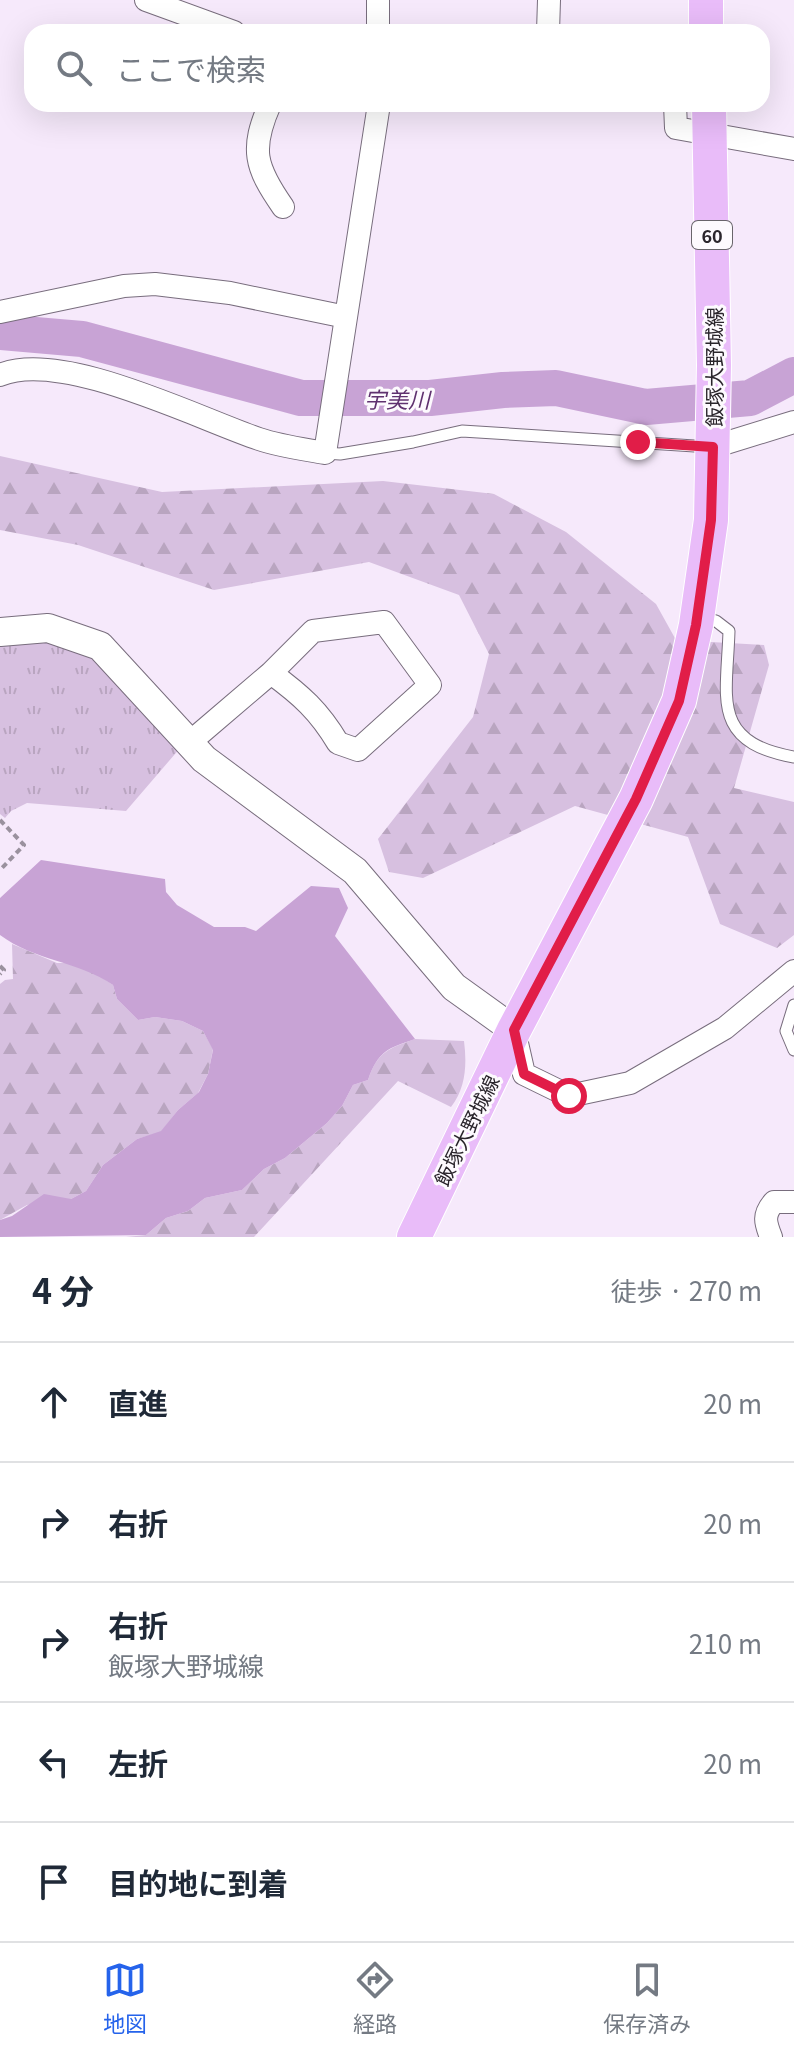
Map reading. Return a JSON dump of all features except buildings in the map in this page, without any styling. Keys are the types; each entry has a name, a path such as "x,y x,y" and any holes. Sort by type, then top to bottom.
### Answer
{"main road":[{"path":"706,0 706,24"},
{"name":"飯塚大野城線","path":"414,1237 514,1030 636,799 679,701 697,617 711,520 714,365 710,120"}],"street":[{"path":"146,0 212,24"},
{"path":"378,0 378,24"},
{"path":"548,24 549,0"},
{"path":"267,112 257,144 264,181 283,207"},
{"path":"0,375 9,371 53,371 114,383 262,440 325,453 378,112"},
{"path":"675,112 676,128 710,120 794,149"},
{"path":"0,312 124,286 155,284 230,293 346,317"},
{"path":"713,439 794,422"},
{"path":"189,743 271,673 313,631 384,622 430,685 358,750 338,743 325,720 304,697 271,673"},
{"path":"0,632 48,628 100,646 204,759 355,871 454,987 514,1030 524,1074 569,1096 630,1083 725,1028 794,971"},
{"path":"771,1237 765,1212 774,1202 794,1202"}],"lane":[{"path":"325,453 340,454 462,431 713,439"},
{"path":"697,617 716,621 729,631 727,702 730,720 743,738 763,749 794,757"},
{"path":"794,1005 786,1031 794,1050"}],"path":[{"path":"0,820 24,845 0,870"},
{"path":"0,966 4,970 0,974"}],"green space":[{"path":"0,456 162,492 383,481 494,494 566,532 656,604 676,640 764,645 769,665 734,788 794,802 794,935 777,948 720,924 688,837 575,806 423,878 389,872 378,839 473,717 489,654 459,595 369,562 214,590 78,545 0,530"},
{"path":"25,635 90,650 181,747 126,811 27,803 11,811 5,818 0,814 0,642"},
{"path":"12,944 57,963 67,963 97,974 113,985 117,999 138,1020 155,1017 182,1021 203,1031 213,1049 208,1074 198,1093 178,1110 161,1132 137,1139 103,1165 86,1191 71,1199 27,1205 0,1220 0,984 13,979"},
{"path":"415,1039 464,1041 464,1076 460,1092 451,1107 398,1081 254,1237 126,1237 146,1235 166,1218 188,1211 205,1198 242,1190 264,1169 285,1158 327,1123 342,1106 353,1085 368,1080 385,1052"}],"shaded area":[{"path":"41,860 165,879 166,892 177,905 214,927 245,927 256,931 311,886 339,888 348,908 335,936 415,1039 385,1052 368,1080 353,1085 342,1106 327,1123 285,1158 264,1169 242,1190 205,1198 188,1211 166,1218 146,1235 0,1237 0,1220 12,1216 44,1194 71,1199 86,1191 103,1165 137,1139 161,1131 178,1110 199,1092 208,1074 213,1050 203,1031 182,1021 155,1017 138,1020 117,999 113,985 86,971 13,944 0,935 0,898"}],"waterway":[{"name":"宇美川","path":"0,332 82,339 301,398 430,398 556,388 646,407 750,398 794,375"}],"route":[{"path":"569,1096 524,1074 514,1030 636,799 679,701 696,625 711,520 713,447 638,442"}]}
